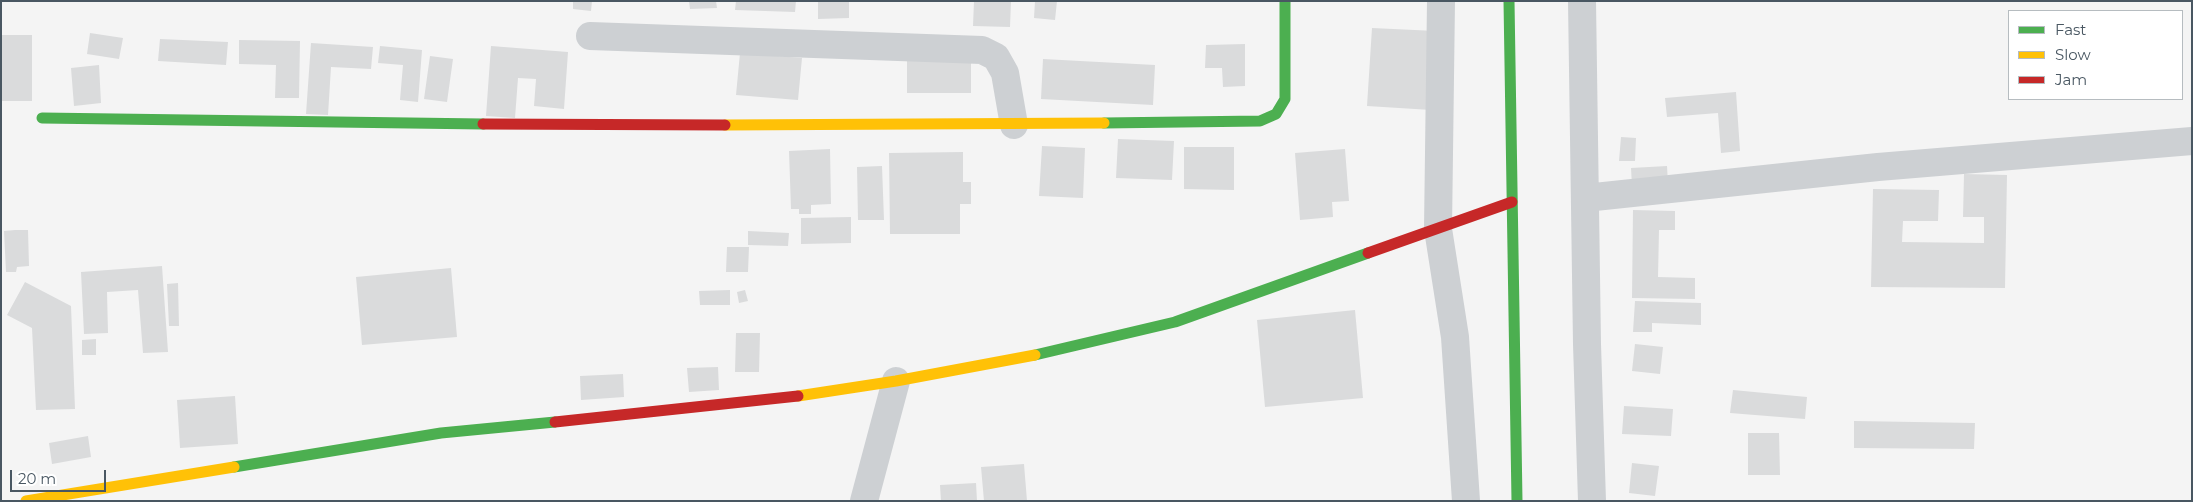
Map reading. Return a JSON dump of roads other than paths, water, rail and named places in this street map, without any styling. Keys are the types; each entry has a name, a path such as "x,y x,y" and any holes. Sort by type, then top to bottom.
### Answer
{"main road":[{"path":"42,118 287,123 1014,125 1260,121 1272,118 1280,109 1285,99 1285,1"},
{"path":"1509,1 1517,501"},
{"path":"26,501 441,433 770,401 896,381 1058,351 1175,322 1512,202"}],"street":[{"path":"1441,1 1438,229 1454,337 1466,501"},
{"path":"1582,1 1584,198 1592,501"},
{"path":"590,36 982,50 996,58 1005,73 1014,125"},
{"path":"1584,198 1878,168 2192,141"},
{"path":"864,501 896,381"}]}
